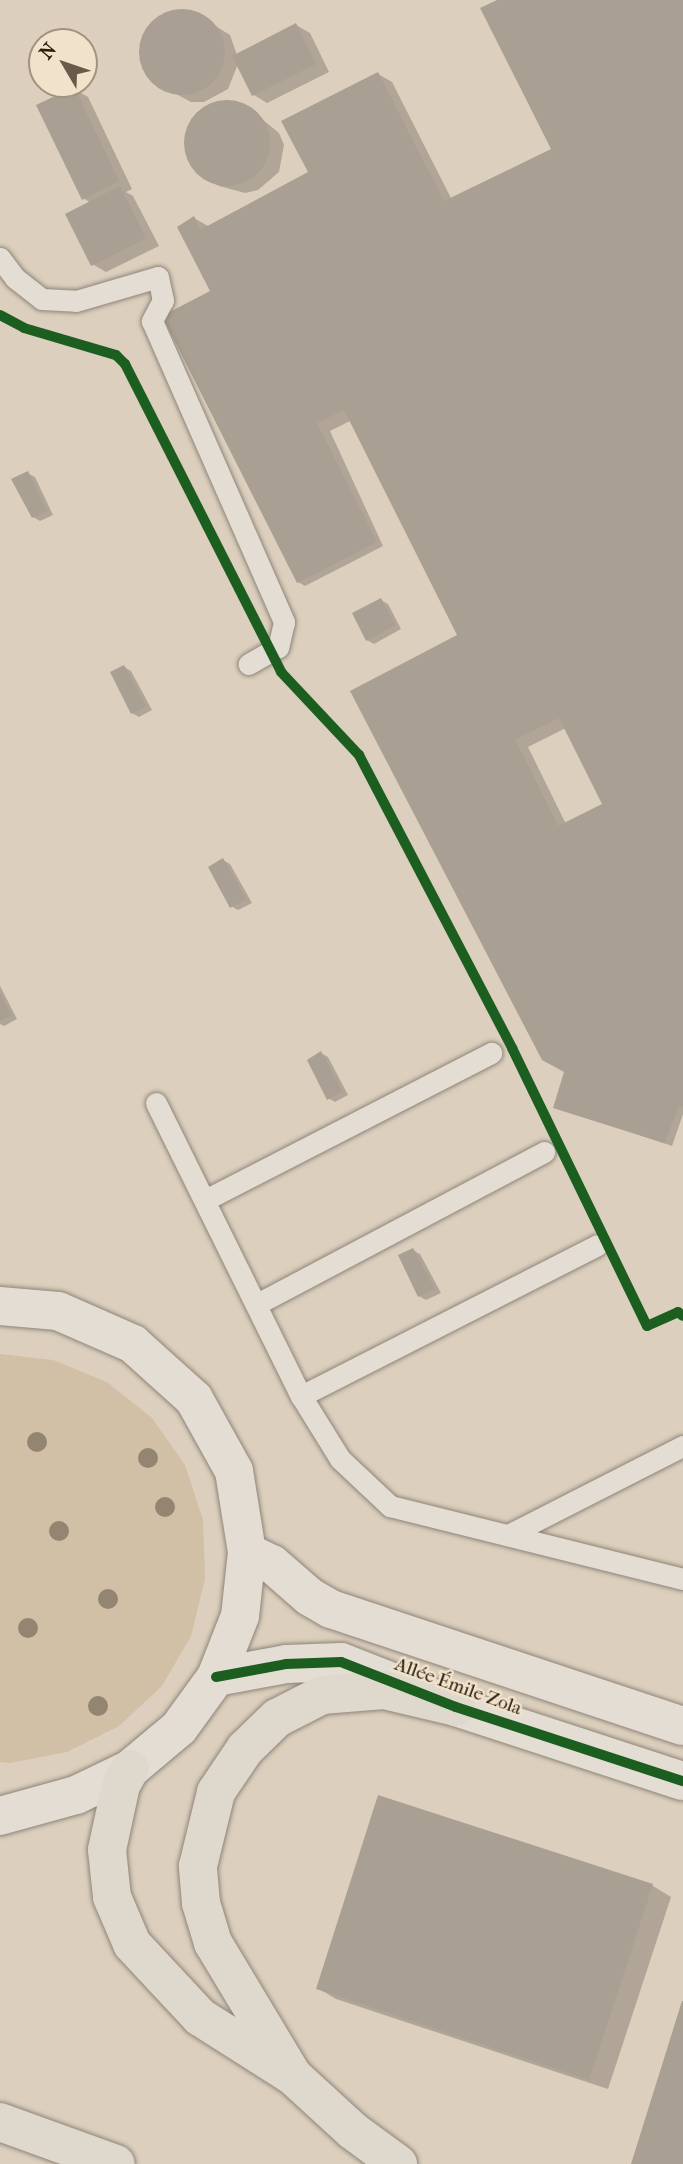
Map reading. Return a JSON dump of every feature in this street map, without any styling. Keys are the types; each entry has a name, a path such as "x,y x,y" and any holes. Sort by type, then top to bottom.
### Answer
{"highway":[{"path":"293,2076 213,1943 201,1903 198,1866 216,1792 244,1749 277,1718 322,1695 384,1690 456,1707"},
{"path":"130,1769 121,1785 107,1850 112,1897 132,1944 200,2017 293,2076 353,2131 398,2164"},
{"path":"0,2122 116,2164"}],"street":[{"path":"0,1306 58,1311 133,1344 194,1399 234,1471 247,1552 240,1616 216,1676 179,1728 130,1769 76,1795 6,1810"},
{"name":"Allée Émile Zola","path":"247,1552 272,1564 310,1597 331,1609 683,1726"},
{"name":"Allée Émile Zola","path":"216,1676 286,1664 341,1662 456,1707 683,1782"}],"lane":[{"path":"0,258 15,278 42,299 76,301 158,277 163,300 152,321 284,622 278,648 248,664"},
{"path":"205,1200 492,1053"},
{"path":"156,1103 301,1396 340,1460 390,1506 683,1578"},
{"path":"257,1304 544,1152"},
{"path":"301,1396 597,1245"},
{"path":"508,1535 683,1446"}],"shaded area":[{"path":"0,1354 53,1360 107,1382 152,1418 185,1465 203,1520 205,1579 191,1636 162,1686 119,1726 67,1752 10,1763 0,1762"}],"building":[{"path":"497,0 683,0 683,1107 679,1106 664,1143 553,1108 564,1072 542,1060 350,691 457,635 344,410 317,423 377,542 297,583 162,316 210,291 177,227 194,216 200,230 308,172 281,121 378,72 444,201 551,149 480,8","holes":["559,718 602,804 558,826 515,739"]},
{"path":"182,9 199,12 213,21 222,35 225,52 222,69 213,83 199,92 182,95 165,92 151,83 142,69 139,52 142,35 151,21 165,12"},
{"path":"296,23 316,64 252,96 232,56"},
{"path":"51,98 79,98 119,181 82,200 36,105"},
{"path":"227,100 251,107 263,119 270,143 263,167 251,179 227,186 203,179 191,167 184,143 191,119 203,107"},
{"path":"120,186 146,238 91,266 65,214"},
{"path":"28,471 47,511 32,518 11,479"},
{"path":"381,598 395,625 366,641 352,613"},
{"path":"124,665 146,706 131,714 110,672"},
{"path":"223,858 246,899 230,908 208,867"},
{"path":"0,993 11,1015 0,1021"},
{"path":"321,1051 342,1091 327,1100 307,1060"},
{"path":"413,1248 435,1289 418,1297 398,1255"},
{"path":"378,1795 653,1884 589,2080 316,1989"},
{"path":"682,2001 683,2164 631,2164"}],"cycle path":[{"path":"0,315 24,328 116,355 125,364 281,672 359,755 512,1048 647,1326 678,1312 683,1316"},
{"path":"216,1677 286,1664 341,1662 456,1707 683,1781"}]}
